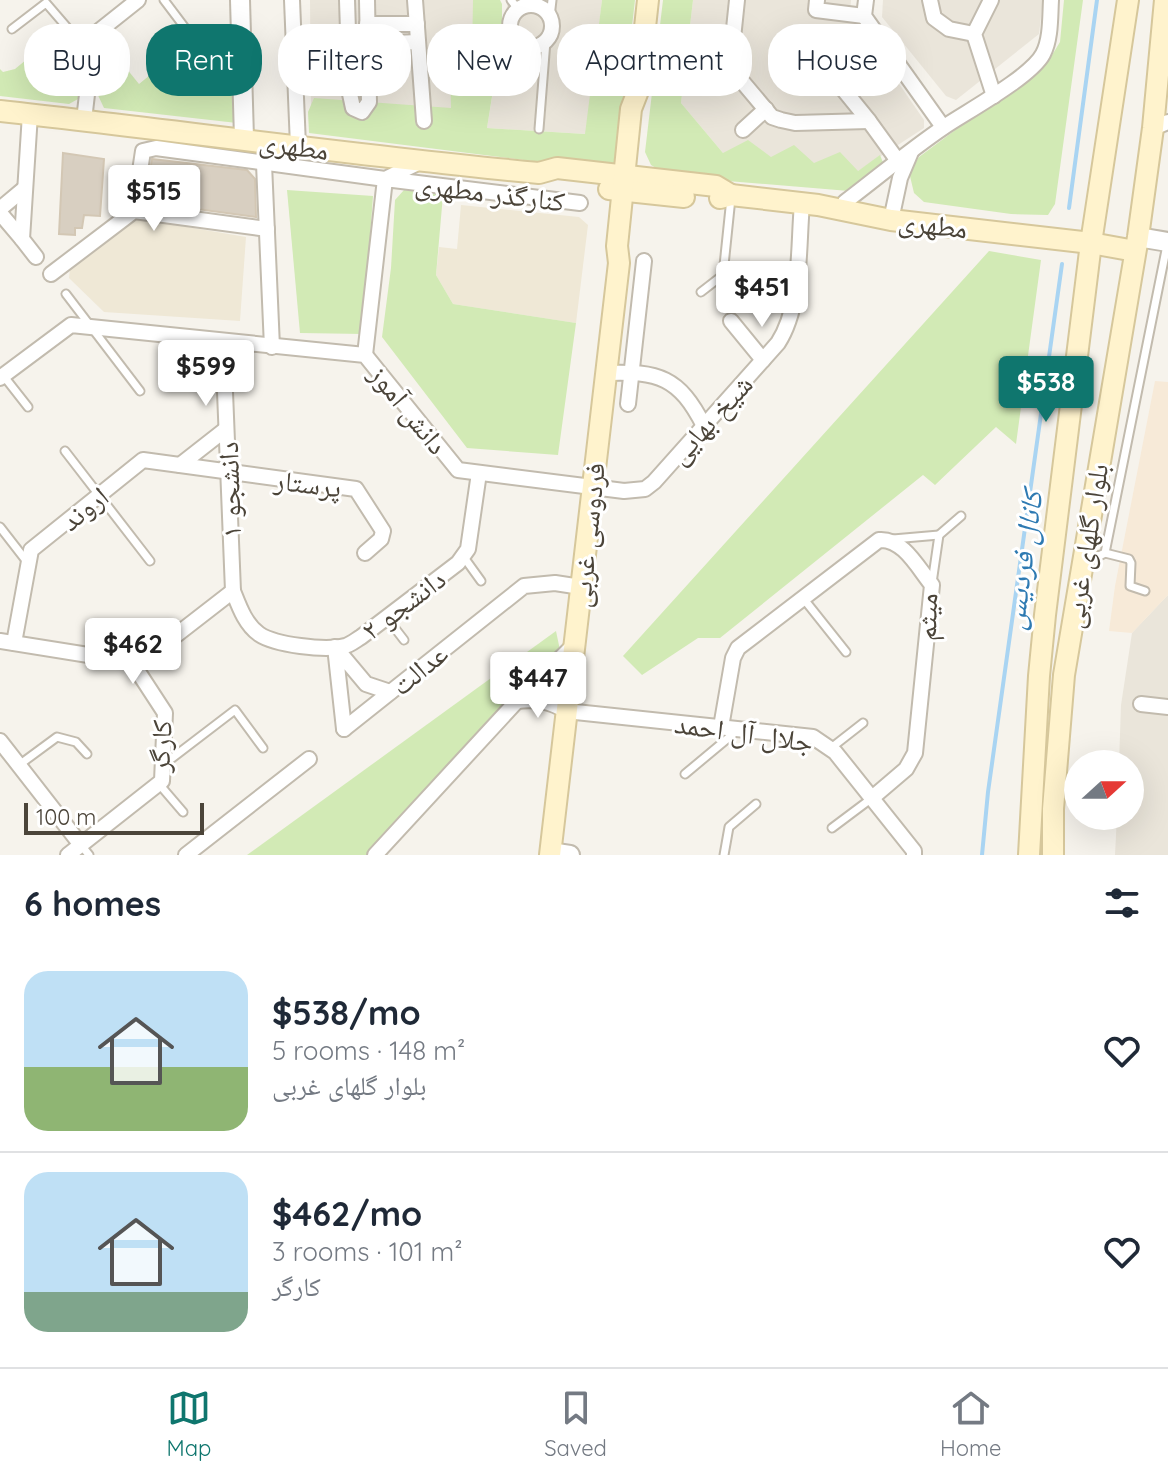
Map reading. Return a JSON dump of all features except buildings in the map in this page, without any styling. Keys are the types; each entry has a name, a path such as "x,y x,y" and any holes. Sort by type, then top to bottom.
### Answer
{"main road":[{"name":"فردوسی غربی","path":"557,854 566,711 619,263 617,246 628,184 631,109 638,91 648,0"},
{"name":"بلوار گلهای غربی","path":"1029,855 1039,676 1092,236 1128,0"},
{"name":"بلوار گلهای غربی","path":"1053,855 1053,809 1064,675 1136,244 1160,125 1160,45 1165,0"},
{"name":"مطهری","path":"0,111 244,138 420,162 539,173 555,181 628,184 713,200 731,195 844,207 1055,239 1092,236 1136,244"},
{"path":"893,214 1092,236"},
{"path":"1055,239 1075,252 1087,274"}],"street":[{"path":"108,24 138,0"},
{"path":"240,0 244,138"},
{"path":"292,0 298,146"},
{"path":"347,0 348,24"},
{"path":"367,0 367,24"},
{"path":"415,0 424,121"},
{"path":"737,0 730,67 772,117 795,123 869,121"},
{"path":"817,0 816,10 864,16"},
{"path":"866,0 864,16 943,127"},
{"path":"930,0 934,18 949,29 974,34"},
{"path":"991,0 974,34 994,96"},
{"path":"844,207 911,151 994,96 1037,62 1043,54 1051,0"},
{"path":"514,5 536,6 550,17 552,29 540,45 525,46 513,37 511,22 514,5"},
{"path":"411,24 417,24"},
{"path":"411,42 418,42"},
{"path":"1160,45 1168,65"},
{"path":"84,120 87,96"},
{"path":"350,96 353,108 362,112 369,102 369,96"},
{"path":"849,96 898,161"},
{"path":"743,130 766,109"},
{"path":"22,239 30,114"},
{"path":"51,274 134,211 143,151 156,148 385,179 420,162"},
{"path":"893,214 902,173 911,151"},
{"path":"264,164 272,347"},
{"name":"کنارگذر مطهری","path":"365,355 385,179 580,203"},
{"path":"25,188 0,211 36,257"},
{"name":"شیخ بهایی","path":"592,487 624,491 645,489 654,482 787,330 810,204"},
{"path":"134,211 267,229"},
{"path":"1136,244 1168,242"},
{"path":"628,404 644,261"},
{"path":"731,321 763,360"},
{"name":"دانش آموز","path":"1,375 71,325 365,355 458,470 592,487"},
{"name":"دانشجو ۱","path":"223,342 233,591"},
{"path":"605,373 657,375 672,382 693,404 704,426"},
{"path":"180,465 226,429"},
{"name":"اروند","path":"135,667 132,662 7,642 31,550 143,460 228,472"},
{"name":"پرستار","path":"228,472 356,489 383,531 381,539 365,553"},
{"name":"دانشجو ۲","path":"233,591 243,616 258,633 275,642 347,646 458,563 468,549 479,473"},
{"path":"721,727 733,658 738,648 879,540 888,539"},
{"name":"میثم","path":"872,798 906,769 915,753 932,585 897,543 888,539"},
{"name":"عدالت","path":"335,647 344,729 524,586 555,583 581,587"},
{"path":"135,667 233,591"},
{"path":"375,855 517,701 574,645"},
{"path":"335,647 366,684 390,692"},
{"name":"کارگر","path":"68,855 85,850 162,781 165,713 135,667"},
{"name":"جلال آل احمد","path":"517,701 535,700 554,704 566,711 813,737 831,748 914,851 914,855"},
{"path":"1141,704 1168,707"},
{"path":"0,741 85,850"},
{"path":"186,855 309,759"}],"lane":[{"path":"164,0 182,24"},
{"path":"550,17 552,0"},
{"path":"12,29 46,3 64,24"},
{"path":"539,129 546,41"},
{"path":"701,292 723,275 731,195"},
{"path":"1105,553 1168,242"},
{"path":"66,294 140,391"},
{"path":"1,375 28,407"},
{"path":"1102,443 1126,448"},
{"path":"65,451 150,561"},
{"path":"1091,510 1113,514"},
{"path":"888,539 939,535 961,516"},
{"path":"0,527 29,564"},
{"path":"932,585 939,535"},
{"path":"1083,553 1099,556 1105,553 1129,559 1130,586 1145,591"},
{"path":"463,556 481,581"},
{"path":"803,598 846,652"},
{"path":"387,618 404,640"},
{"path":"163,765 235,710 263,748"},
{"path":"831,748 863,723"},
{"path":"685,774 739,729"},
{"path":"19,765 57,737 76,742 87,754"},
{"path":"159,784 183,812"},
{"path":"832,828 872,798"},
{"path":"724,855 729,827 756,804"}],"shaded area":[{"path":"310,0 477,0 476,24 427,24 427,96 474,96 473,122 311,108 311,96 411,96 411,24 310,24"},
{"path":"508,0 602,0 599,24 557,24 557,96 591,96 586,134 487,128 492,96 541,96 541,24 504,24"},
{"path":"693,0 851,0 850,13 858,24 768,24 768,96 906,94 924,120 924,128 858,171 723,153 681,103 682,96 752,96 752,24 690,24"},
{"path":"883,0 1043,0 1039,34 956,100 946,96 906,47 906,24 888,24 882,17"},
{"path":"461,205 579,217 588,225 576,323 453,304 436,275 439,247 457,249"},
{"path":"135,218 246,237 240,321 104,312 69,278 70,269"},
{"path":"1155,381 1168,382 1168,595 1132,633 1109,631 1115,586"},
{"path":"1168,595 1168,855 1115,855 1116,830 1144,830 1144,750 1119,750 1121,705 1132,633"}],"green space":[{"path":"473,0 500,0 502,24 473,24"},
{"path":"602,0 635,0 632,24 599,24"},
{"path":"663,0 693,0 690,24 660,24"},
{"path":"1064,0 1083,0 1055,204 1048,215 1011,214 924,202 914,193 909,172 919,157 1049,60 1060,42"},
{"path":"24,62 24,96 78,96 78,99 69,104 0,96 0,69 3,72 15,69"},
{"path":"130,73 139,84 146,78 146,96 238,96 237,123 104,108 98,96 130,96"},
{"path":"451,96 492,96 487,128 585,134 590,96 624,96 616,165 604,170 309,133 308,112 314,98 451,108"},
{"path":"652,96 682,96 681,103 723,153 748,140 771,157 794,145 814,163 840,152 858,171 880,155 884,165 849,191 691,178 661,171 651,165 645,152"},
{"path":"287,190 373,196 363,334 300,333"},
{"path":"404,190 443,195 436,275 453,304 576,323 558,455 467,448 382,337 391,268 395,200"},
{"path":"989,251 1041,260 1016,444 996,427 935,485 923,475 720,638 698,638 642,675 623,656"},
{"path":"556,631 561,655 383,855 247,855"}],"waterway":[{"name":"کانال فردیس","path":"1069,208 1097,0"},
{"name":"کانال فردیس","path":"982,855 988,792 1062,264"}]}
